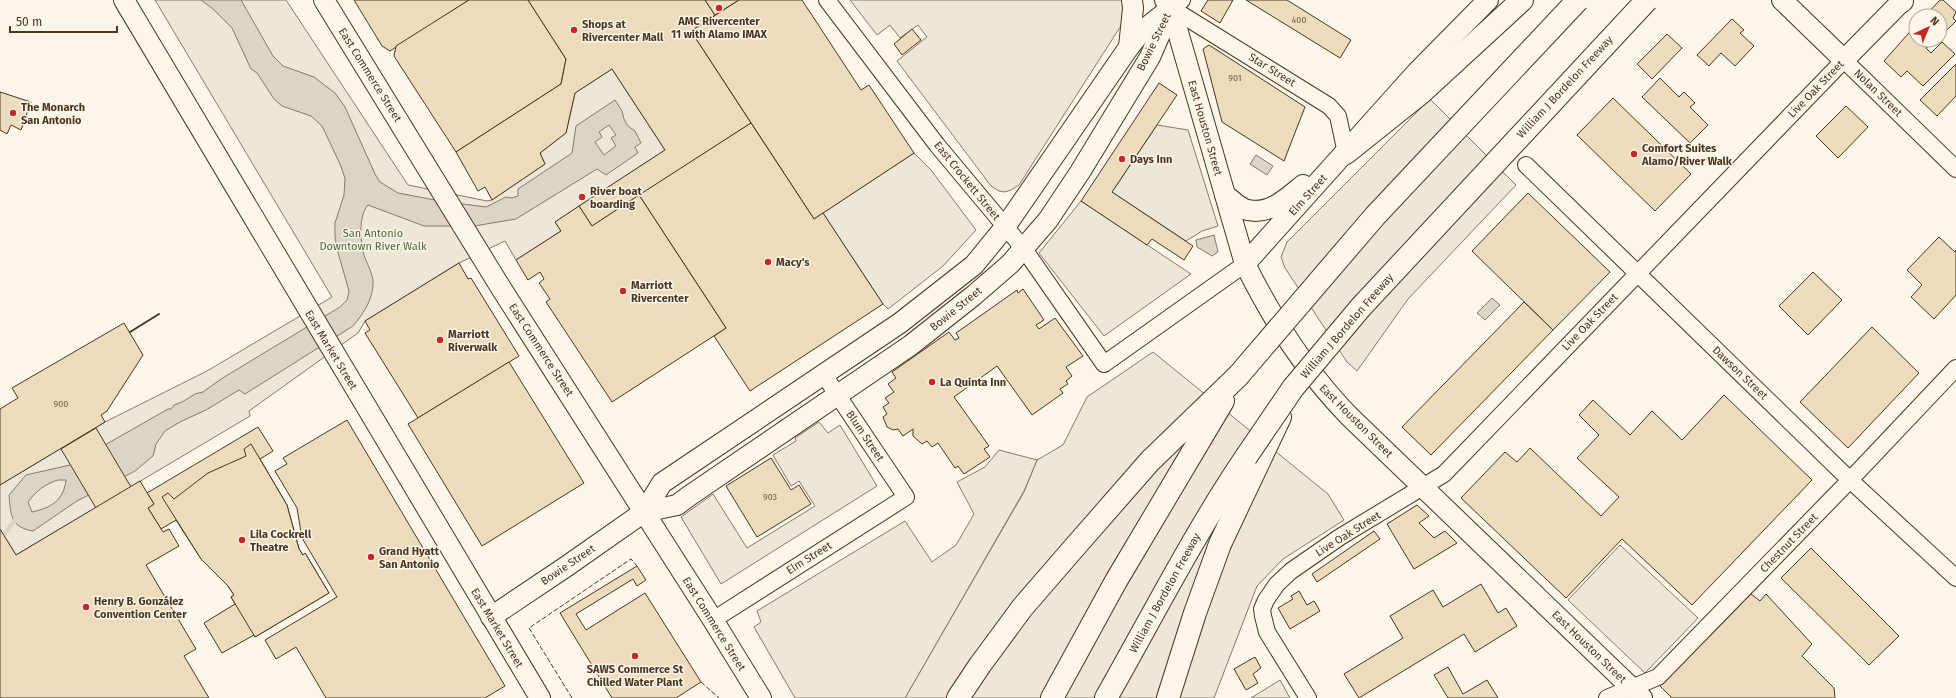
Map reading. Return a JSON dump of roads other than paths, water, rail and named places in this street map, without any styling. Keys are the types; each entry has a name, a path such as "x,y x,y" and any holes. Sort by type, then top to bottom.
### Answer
{"highway":[{"path":"1340,159 1421,93 1522,0"},
{"path":"958,698 1022,608 1150,461 1238,376 1375,216 1578,0"},
{"name":"William J Bordelon Freeway","path":"1106,698 1161,597 1219,497 1252,462 1293,388 1361,307 1647,0"},
{"path":"1052,698 1116,581 1238,376"},
{"path":"1168,698 1194,614 1252,462"}],"main road":[{"name":"East Market Street","path":"124,0 540,698"},
{"name":"East Commerce Street","path":"324,0 484,259 713,620 760,698"},
{"path":"1129,47 1133,8 1132,0"},
{"name":"Elm Street","path":"1244,264 1417,72 1488,0"},
{"name":"Nolan Street","path":"1782,0 1844,60"},
{"name":"Live Oak Street","path":"1844,60 1902,0"},
{"name":"Bowie Street","path":"644,512 662,483 900,324 974,265 1005,227 1129,47 1142,31 1173,2"},
{"name":"Bowie Street","path":"491,617 644,512 677,505 911,345 973,296 1010,264 1048,220 1088,159 1150,57 1173,2"},
{"name":"East Houston Street","path":"1173,2 1244,264 1292,348 1324,390 1637,693"},
{"path":"1225,195 1247,210 1264,211 1283,202 1308,181 1340,159"}],"street":[{"name":"East Crockett Street","path":"827,0 937,145 1024,249 1104,364"},
{"name":"Star Street","path":"1173,2 1329,106 1338,116 1340,159"},
{"name":"Nolan Street","path":"1844,60 1956,169"},
{"name":"Live Oak Street","path":"1308,698 1267,632 1262,616 1262,609 1266,600 1277,584 1292,571 1340,538 1424,488 1444,474 1844,60"},
{"name":"Dawson Street","path":"1526,165 1850,480 1956,578"},
{"name":"Elm Street","path":"1104,364 1244,264"},
{"name":"Chestnut Street","path":"1607,698 1637,693 1658,677 1850,480 1956,368"},
{"name":"Blum Street","path":"824,375 906,497"},
{"name":"Elm Street","path":"713,620 906,497"}],"waterway":[{"path":"4,535 14,521 18,519"}],"place":[{"name":"AMC Rivercenter 11 with Alamo IMAX","path":"719,8"},
{"name":"Shops at Rivercenter Mall","path":"574,30"},
{"name":"The Monarch San Antonio","path":"13,113"},
{"name":"Comfort Suites Alamo/River Walk","path":"1634,154"},
{"name":"Days Inn","path":"1122,159"},
{"name":"River boat boarding","path":"582,197"},
{"name":"Macy's","path":"768,262"},
{"name":"Marriott Rivercenter","path":"623,291"},
{"name":"Marriott Riverwalk","path":"440,340"},
{"name":"La Quinta Inn","path":"932,382"},
{"name":"Lila Cockrell Theatre","path":"242,540"},
{"name":"Grand Hyatt San Antonio","path":"371,557"},
{"name":"Henry B. González Convention Center","path":"86,607"},
{"name":"SAWS Commerce St Chilled Water Plant","path":"635,656"}],"park label":[{"name":"San Antonio Downtown River Walk","path":"373,239"}]}
